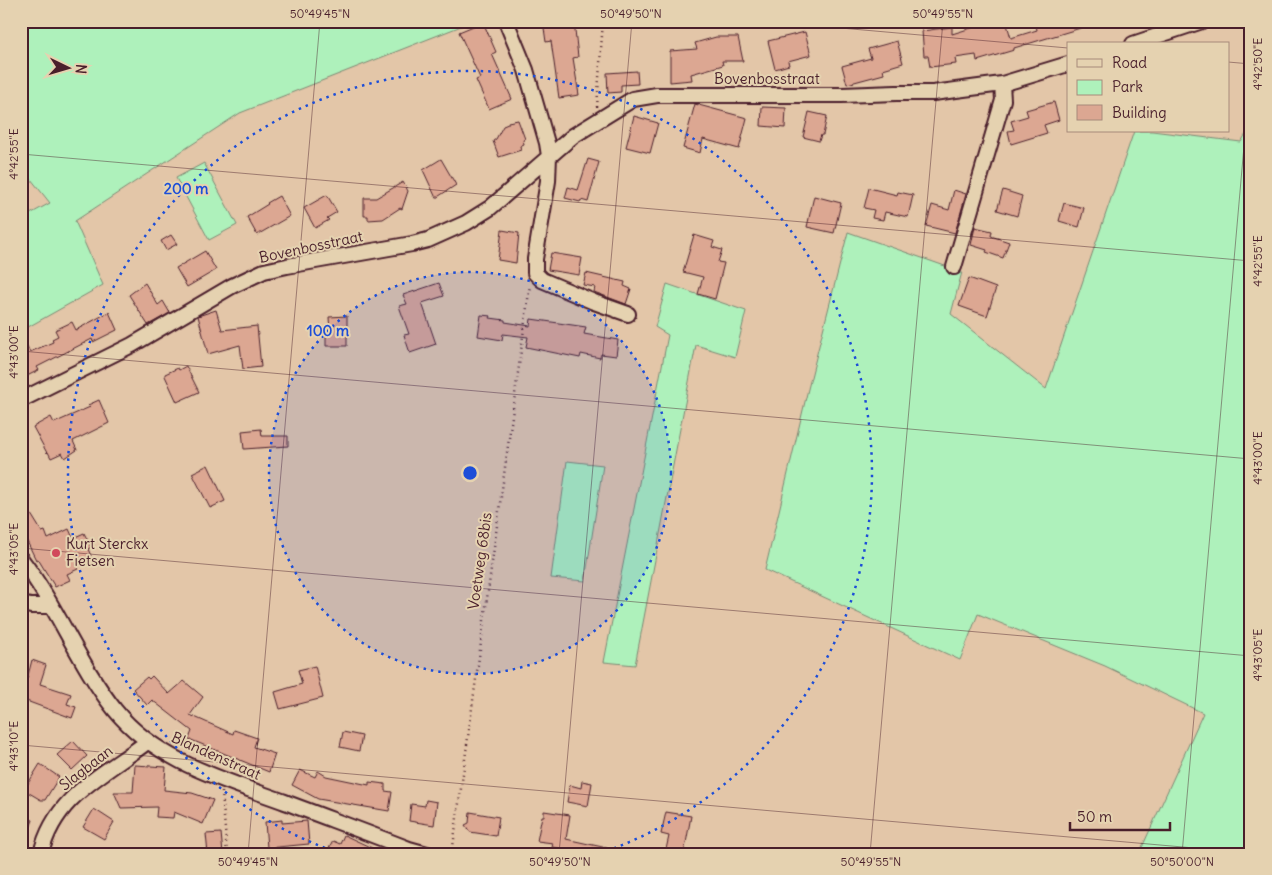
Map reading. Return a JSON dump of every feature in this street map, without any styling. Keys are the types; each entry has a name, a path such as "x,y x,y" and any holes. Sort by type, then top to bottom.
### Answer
{"street":[{"path":"506,21 526,70 549,156 548,181 535,259 536,273 542,280 628,314"},
{"path":"1139,42 1202,21"},
{"name":"Bovenbosstraat","path":"21,400 132,345 232,286 264,272 287,266 412,244 428,240 466,223 490,208 572,136 633,99 657,95 933,93 1002,84 1067,64"},
{"path":"954,267 1001,108 1003,100 1002,84"},
{"name":"Blandenstraat","path":"21,559 103,694 130,726 147,742 188,766 408,852 427,854"},
{"path":"21,604 51,606"},
{"name":"Slagbaan","path":"41,854 52,822 79,790 147,742"}],"path":[{"path":"596,121 603,21"},
{"name":"Voetweg 68bis","path":"452,854 526,303 531,282 536,273"},
{"path":"221,778 227,854"}],"green space":[{"path":"21,21 474,21 240,113 75,221 103,285 21,331 21,219 50,203 23,169 21,169"},
{"path":"1251,126 1251,851 1249,854 1139,854 1203,713 1105,666 978,614 960,660 765,570 848,232 962,272 951,314 1046,389 1134,132 1160,132 1241,142"},
{"path":"204,163 237,225 209,240 176,178"},
{"path":"667,284 746,311 735,357 696,345 635,665 604,662 668,335 655,327"},
{"path":"567,461 603,465 585,581 551,578"}],"building":[{"path":"550,21 574,21 578,57 573,58 579,95 559,98 551,41 546,42 544,28 550,28"},
{"path":"994,21 1006,21 1011,38 1037,30 1035,21 1094,21 1094,24 977,61 976,55 955,58 956,64 930,67 928,56 924,56 922,31 952,27 952,34"},
{"path":"483,22 496,52 492,54 512,99 489,109 476,80 480,78 459,32"},
{"path":"805,32 811,55 788,61 789,65 775,69 768,41"},
{"path":"716,37 738,37 743,61 722,61 723,65 691,74 692,80 670,82 670,51 697,49 695,43"},
{"path":"897,41 903,63 883,69 884,74 847,84 842,66 871,58 868,49"},
{"path":"637,71 638,84 621,85 621,92 608,93 607,73"},
{"path":"1054,102 1059,120 1044,125 1047,133 1011,144 1008,131 1014,130 1011,121 1028,116 1026,110"},
{"path":"695,104 747,118 739,149 703,139 700,153 683,148"},
{"path":"762,107 786,108 785,128 761,126"},
{"path":"809,112 827,116 823,135 821,135 819,141 803,137"},
{"path":"634,116 658,123 650,153 626,147"},
{"path":"518,120 525,139 523,140 524,144 520,146 521,150 499,157 493,141 503,126 508,124 508,122"},
{"path":"441,159 456,185 436,198 423,170"},
{"path":"588,159 599,162 588,202 565,198 568,187 578,190"},
{"path":"403,182 408,191 402,209 400,208 383,219 368,220 368,216 364,216 364,198 376,198"},
{"path":"869,188 897,195 898,192 913,195 908,217 885,212 883,220 872,218 874,210 864,208"},
{"path":"954,190 966,194 955,233 926,226 932,205 949,210"},
{"path":"1003,190 1022,196 1017,216 997,210"},
{"path":"327,195 337,212 327,218 329,220 315,228 304,208"},
{"path":"279,196 290,216 257,235 247,217"},
{"path":"814,196 841,203 834,233 807,227"},
{"path":"1064,203 1084,208 1079,227 1059,221"},
{"path":"975,227 992,231 991,236 1009,242 1003,258 971,245"},
{"path":"502,230 519,233 516,263 498,260"},
{"path":"171,235 177,244 166,250 161,241"},
{"path":"694,235 714,241 712,247 722,250 718,262 724,263 715,299 698,294 703,277 683,272"},
{"path":"205,251 216,270 187,287 176,268"},
{"path":"551,253 582,258 579,275 548,270"},
{"path":"586,273 625,282 624,286 631,289 626,304 594,292 595,287 583,285"},
{"path":"969,278 996,288 987,316 959,306"},
{"path":"145,283 158,305 163,301 170,313 148,325 129,295"},
{"path":"439,283 444,296 422,303 436,344 410,353 404,335 409,334 399,306 407,304 403,295"},
{"path":"216,310 222,330 257,326 261,367 243,369 240,345 208,354 198,316"},
{"path":"109,312 117,330 93,342 92,339 37,367 39,370 21,379 21,335 30,352 53,342 52,339 58,336 55,330 72,322 76,330"},
{"path":"481,315 505,320 505,322 530,326 531,319 586,327 584,334 618,340 616,356 601,354 600,358 581,354 580,358 526,347 528,337 503,334 502,340 478,336"},
{"path":"347,316 347,346 326,346 326,333 330,333 329,317"},
{"path":"186,366 199,392 177,402 165,374"},
{"path":"99,400 109,423 73,441 77,450 65,458 62,453 51,458 33,427 51,417 54,423 90,407 88,405"},
{"path":"261,429 262,436 288,436 288,446 244,449 242,431"},
{"path":"208,465 225,501 210,508 192,473"},
{"path":"21,498 42,532 45,531 48,539 69,529 73,538 84,533 91,547 88,549 91,556 76,565 78,569 67,574 70,580 55,587 38,559 36,560 21,529"},
{"path":"32,660 46,665 40,684 71,694 67,704 76,707 72,718 21,699 21,677 27,679"},
{"path":"315,666 323,698 280,709 275,692 302,684 298,670"},
{"path":"152,676 169,694 184,681 203,697 190,715 233,734 234,730 257,738 254,747 275,754 269,772 189,739 192,731 152,700 147,705 133,689 147,677 149,679"},
{"path":"343,732 362,736 359,751 340,747"},
{"path":"73,741 87,756 72,770 57,755"},
{"path":"40,764 59,777 45,800 41,800 24,790"},
{"path":"135,765 166,767 164,790 192,793 213,800 203,824 174,812 173,818 156,817 157,807 121,808 114,792 133,792"},
{"path":"300,770 315,777 318,771 326,776 369,785 369,782 385,784 385,791 392,792 389,811 318,799 292,785"},
{"path":"582,781 592,783 588,806 567,802 570,785 581,788"},
{"path":"426,800 437,802 434,825 409,821 411,804 425,806"},
{"path":"94,809 114,822 104,839 83,827"},
{"path":"544,811 570,815 566,839 607,848 607,854 574,854 575,851 552,847 553,843 537,841"},
{"path":"470,812 499,817 496,836 470,832 465,825 469,823"},
{"path":"666,812 691,816 684,854 665,854 669,836 661,834"},
{"path":"21,816 33,820 22,849 21,848"},
{"path":"282,820 282,823 307,821 309,844 267,848 265,822"},
{"path":"221,833 223,854 208,854 206,834"},
{"path":"344,835 385,854 326,854 333,841 340,844"}],"place":[{"name":"Kurt Sterckx Fietsen","path":"56,553"}]}
